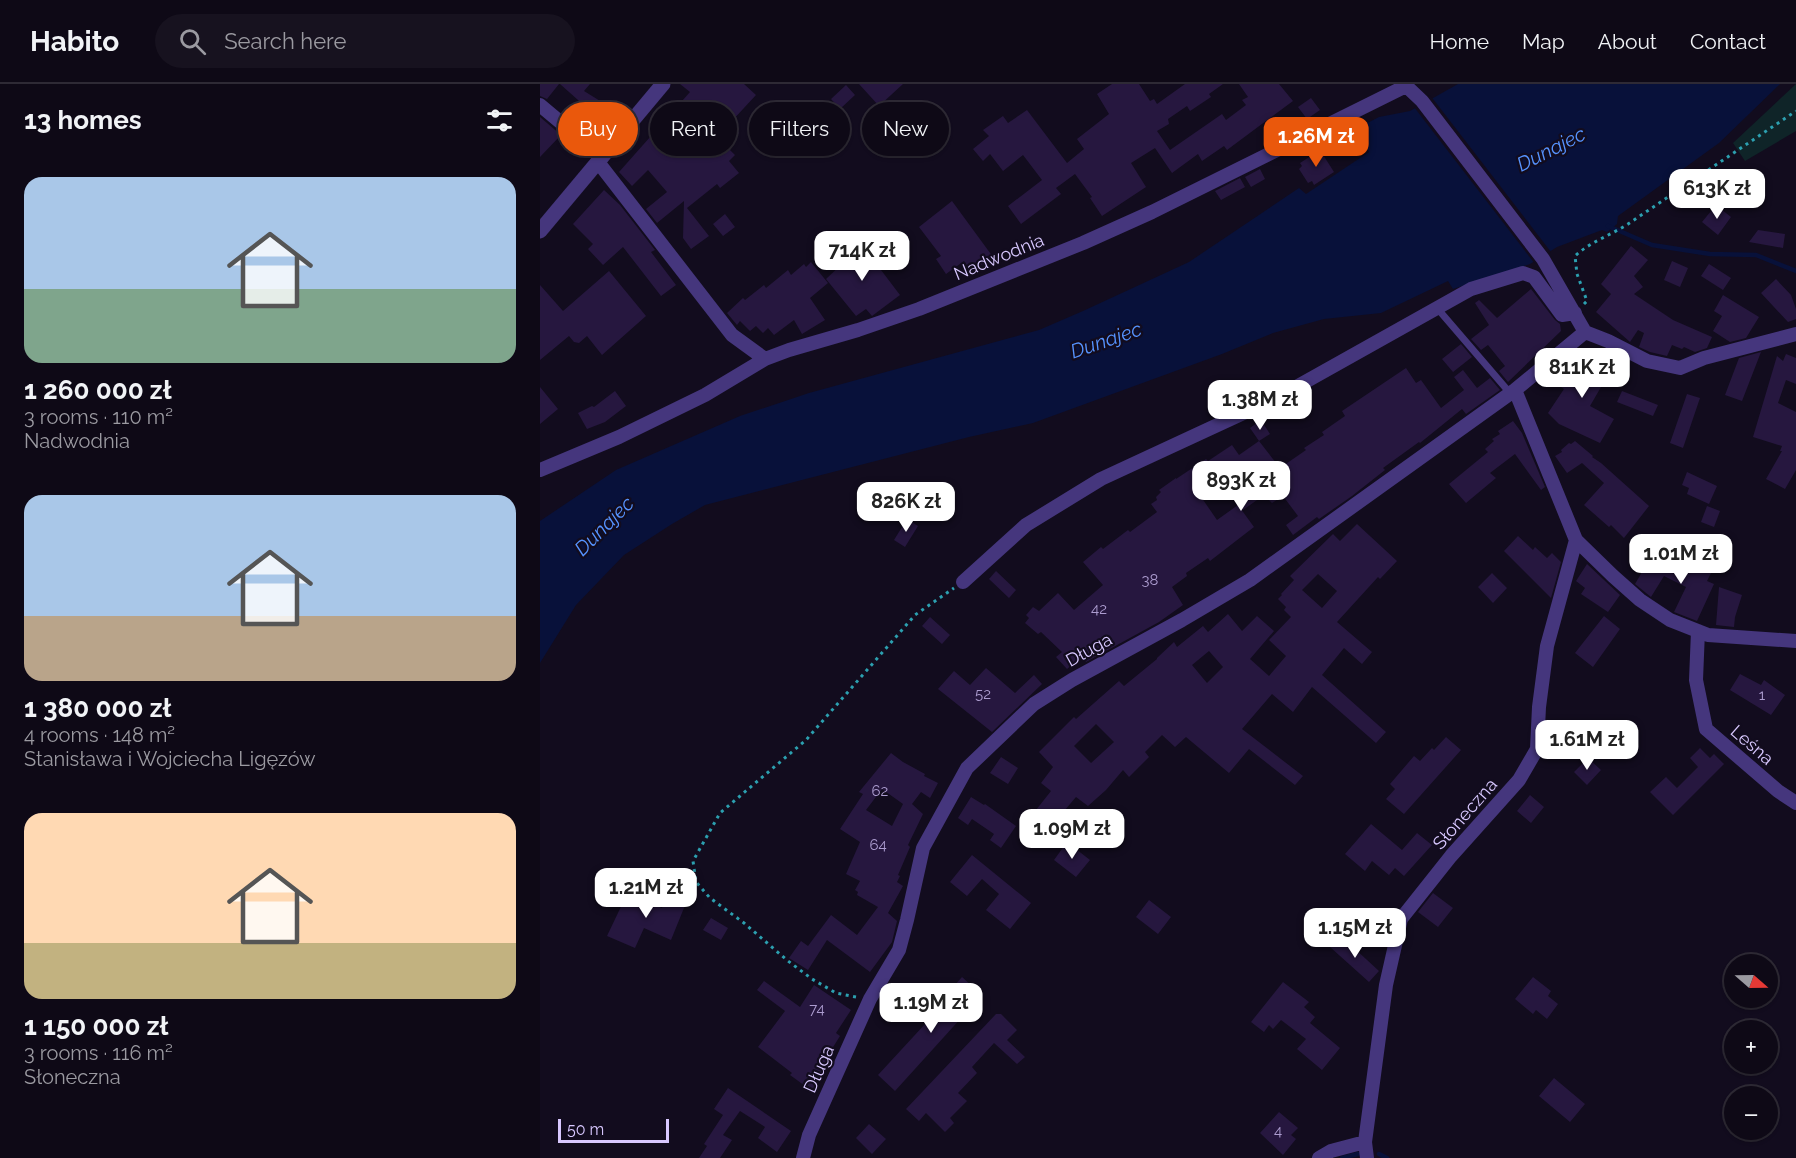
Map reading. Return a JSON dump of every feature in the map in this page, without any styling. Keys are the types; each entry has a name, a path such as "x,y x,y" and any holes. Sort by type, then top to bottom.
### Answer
{"street":[{"path":"540,231 663,84"},
{"path":"1405,85 1422,101 1543,259 1585,332 1647,361 1680,368 1704,358 1796,334"},
{"name":"Nadwodnia","path":"540,470 619,437 705,394 765,359 919,309 1083,243 1220,180 1405,85"},
{"path":"540,105 600,159 732,335 765,359"},
{"path":"963,582 1026,525 1101,479 1280,396 1471,289 1523,273 1534,277 1562,315 1575,313"},
{"name":"Długa","path":"803,1158 809,1136 870,999 899,950 922,848 967,768 1034,704 1072,680 1182,621 1250,580 1513,392 1585,332"},
{"path":"1513,392 1576,540 1640,600 1670,620 1708,635 1796,641"},
{"name":"Słoneczna","path":"1367,1158 1365,1142 1386,985 1401,919 1451,856 1519,780 1537,749 1539,706 1547,646 1576,540"},
{"name":"Leśna","path":"1698,631 1696,680 1706,729 1778,791 1796,803"},
{"path":"1319,1158 1331,1151 1365,1142"}],"lane":[{"path":"1437,308 1513,392"}],"path":[{"path":"1575,313 1587,302 1577,274 1575,255 1582,249 1612,235 1796,111"},
{"path":"870,999 836,993 788,961 744,923 710,898 696,882 693,861 720,813 806,740 915,615 963,582"}],"green space":[{"path":"1796,84 1796,131 1745,161 1733,143"}],"water":[{"name":"Dunajec","path":"1458,84 1780,84 1719,143 1618,216 1617,224 1607,232 1602,230 1557,247 1530,264 1453,289 1448,281 1381,313 1324,319 1273,333 1033,423 969,437 705,505 624,555 576,605 540,663 540,521 616,470 740,416 809,393 1039,330 1083,311 1189,262 1299,188 1306,194 1369,152 1354,130 1379,117 1410,111"}],"pier":[{"path":"1430,95 1551,252 1535,264 1414,107"}],"building":[{"path":"540,84 559,84 547,99 540,96"},
{"path":"560,84 590,84 584,91 602,102 580,102"},
{"path":"680,84 744,84 756,95 737,116 737,102 681,102 690,92"},
{"path":"859,84 903,84 883,102 875,102"},
{"path":"1112,84 1139,84 1150,101 1154,99 1157,104 1185,84 1223,84 1209,94 1211,97 1190,111 1187,106 1168,119 1169,124 1157,131 1170,150 1222,114 1226,120 1246,105 1242,100 1248,97 1239,84 1279,84 1293,101 1227,150 1224,146 1202,161 1198,154 1172,173 1155,148 1131,163 1146,187 1102,216 1090,198 1092,197 1075,174 1056,188 1061,194 1021,224 1008,206 1042,180 1023,155 1003,171 990,154 983,161 973,149 989,136 983,130 1003,116 1008,123 1027,110 1067,163 1084,149 1077,139 1109,114 1097,94"},
{"path":"846,85 855,95 848,102 834,102 831,99"},
{"path":"1311,98 1320,110 1307,119 1298,107"},
{"path":"540,117 558,132 558,138 540,157"},
{"path":"650,137 650,156 734,156 729,161 739,173 720,188 717,184 687,208 709,236 691,249 683,238 684,201 657,223 646,209 667,192 648,170 632,186 619,172 633,156 638,156 638,151"},
{"path":"1320,150 1334,172 1314,185 1312,181 1308,183 1299,169 1302,166 1300,163"},
{"path":"1260,169 1265,179 1251,187 1245,177"},
{"path":"1240,178 1245,187 1221,200 1215,191"},
{"path":"604,190 620,205 655,250 651,252 676,285 661,296 623,247 603,265 588,249 593,244 573,224"},
{"path":"952,201 993,257 975,269 972,265 968,267 964,261 946,274 936,259 941,256 919,227"},
{"path":"1716,205 1731,217 1718,235 1702,222"},
{"path":"725,214 735,227 723,236 713,224"},
{"path":"1758,230 1785,234 1783,248 1749,242"},
{"path":"859,241 900,295 872,316 866,309 856,316 826,279 844,262 839,256"},
{"path":"1631,246 1648,260 1634,276 1643,287 1634,294 1673,320 1712,337 1707,348 1695,352 1672,345 1667,356 1650,352 1639,347 1644,333 1638,330 1630,342 1596,312 1611,294 1601,284"},
{"path":"1672,261 1688,268 1680,287 1664,280"},
{"path":"811,262 828,283 810,298 825,320 802,334 794,320 774,335 768,328 763,333 756,326 750,331 740,321 737,325 727,313 743,298 745,300 764,285 766,288 788,270 791,275 804,264 806,267"},
{"path":"1709,264 1731,278 1723,290 1701,276"},
{"path":"609,271 646,316 602,355 587,336 579,343 574,342 569,336 540,360 540,285 563,311"},
{"path":"1776,279 1791,295 1796,309 1796,319 1788,322 1761,293"},
{"path":"1531,289 1560,324 1561,331 1508,382 1499,371 1505,366 1488,345 1481,350 1471,339 1489,325 1475,303 1479,300 1497,318"},
{"path":"1723,295 1759,317 1746,338 1730,342 1713,331 1722,316 1714,311"},
{"path":"1461,344 1472,357 1453,372 1442,359"},
{"path":"1595,352 1615,363 1590,406 1614,419 1600,443 1559,424 1548,413 1564,389 1547,378 1552,371 1558,366 1579,381"},
{"path":"1761,352 1742,401 1725,395 1739,358"},
{"path":"1786,354 1796,358 1796,384 1786,380 1778,403 1796,412 1796,470 1785,489 1766,479 1782,451 1780,451 1782,446 1753,437 1777,356 1783,361"},
{"path":"1406,368 1416,383 1421,380 1441,408 1464,390 1454,377 1463,370 1477,388 1490,378 1500,390 1466,414 1462,409 1420,443 1383,468 1385,470 1352,496 1293,535 1286,525 1298,516 1283,496 1272,503 1264,495 1243,510 1217,478 1197,491 1217,520 1238,505 1254,527 1210,561 1208,558 1186,573 1187,576 1172,587 1183,605 1159,622 1086,662 1082,656 1067,669 1056,657 1062,652 1041,632 1038,634 1025,623 1029,618 1026,615 1033,607 1039,611 1058,593 1074,610 1103,585 1083,562 1101,547 1103,549 1157,512 1151,504 1157,500 1156,497 1161,492 1159,490 1176,478 1232,445 1239,455 1259,441 1280,468 1306,450 1304,448 1324,435 1322,432 1345,416 1342,411"},
{"path":"540,387 558,409 540,424"},
{"path":"615,391 626,406 605,422 587,429 578,413 594,407"},
{"path":"1622,391 1658,405 1653,416 1617,402"},
{"path":"1687,394 1700,398 1683,448 1670,443"},
{"path":"1261,420 1270,434 1259,441 1250,428"},
{"path":"1513,421 1522,433 1545,487 1541,490 1515,454 1490,473 1496,478 1466,503 1449,484 1488,452 1485,449 1494,441 1492,439 1500,434 1498,431"},
{"path":"1575,441 1649,506 1624,538 1584,505 1604,483 1582,463 1567,473 1555,456 1562,452 1561,450 1569,443"},
{"path":"1687,472 1717,486 1709,504 1687,494 1689,488 1682,485"},
{"path":"1707,506 1720,511 1714,527 1701,522"},
{"path":"907,519 918,526 905,547 894,540"},
{"path":"1357,524 1397,561 1380,579 1378,577 1337,622 1372,652 1362,664 1344,648 1322,675 1386,732 1376,743 1312,687 1293,712 1272,694 1242,729 1303,776 1295,785 1249,749 1229,773 1186,737 1175,747 1162,735 1145,752 1149,757 1129,777 1123,770 1088,806 1076,797 1053,824 1036,810 1051,791 1041,783 1053,767 1039,752 1074,717 1076,719 1119,681 1124,686 1174,642 1177,647 1203,626 1208,632 1228,614 1242,631 1257,616 1274,631 1250,659 1269,676 1286,656 1269,640 1291,617 1284,610 1286,607 1278,599 1294,580 1290,576 1333,534 1340,541","holes":["1318,574 1337,591 1322,608 1302,590","1209,651 1223,667 1207,683 1192,665","1096,724 1114,742 1091,763 1074,746"]},
{"path":"1518,536 1533,550 1535,547 1547,558 1552,553 1561,562 1551,598 1504,551"},
{"path":"1653,560 1666,568 1669,562 1689,572 1695,560 1713,569 1707,581 1714,584 1697,621 1674,612 1686,587 1664,576 1651,597 1635,584"},
{"path":"1587,564 1620,595 1608,612 1581,594 1585,588 1576,581"},
{"path":"996,571 1016,590 1009,598 989,579"},
{"path":"1492,573 1507,588 1493,603 1478,587"},
{"path":"1719,587 1742,595 1734,627 1716,625"},
{"path":"1604,616 1620,629 1593,667 1575,653"},
{"path":"930,617 950,635 942,644 922,626"},
{"path":"986,668 1015,693 1034,675 1042,684 992,732 938,689 954,671 970,685"},
{"path":"1740,674 1761,685 1764,680 1785,695 1771,715 1730,690"},
{"path":"1446,737 1461,750 1404,814 1386,799 1395,789 1390,784 1414,756 1420,761"},
{"path":"1700,748 1710,758 1714,754 1724,764 1673,815 1650,792 1666,777 1677,788 1698,767 1690,758"},
{"path":"891,753 938,783 930,798 921,792 912,804 923,814 908,845 910,847 898,875 900,876 897,882 903,886 888,913 897,921 892,942 870,972 827,940 808,970 789,958 801,941 808,946 831,915 857,935 878,907 857,895 858,892 855,890 860,881 846,874 860,842 840,829 863,794 859,792","holes":["882,789 903,804 892,826 866,810"]},
{"path":"1001,757 1018,768 1008,784 990,773"},
{"path":"1588,758 1601,770 1587,785 1574,772"},
{"path":"1530,795 1544,807 1531,823 1517,811"},
{"path":"971,797 1016,826 1001,848 990,840 994,834 972,819 968,825 958,818"},
{"path":"1371,824 1402,850 1417,833 1432,845 1404,876 1395,868 1389,875 1372,861 1365,871 1345,854"},
{"path":"1067,842 1090,860 1076,877 1054,860"},
{"path":"972,855 1031,903 1010,929 986,910 999,894 982,879 967,896 950,882"},
{"path":"1433,893 1453,908 1438,927 1418,912"},
{"path":"627,894 662,908 667,895 686,903 671,940 644,928 635,948 607,936"},
{"path":"1149,900 1171,917 1158,934 1136,917"},
{"path":"711,918 728,928 721,940 703,930"},
{"path":"1341,936 1379,971 1369,982 1330,947"},
{"path":"962,977 982,995 895,1091 878,1075 949,998 946,995"},
{"path":"1533,977 1551,991 1548,996 1558,1004 1547,1019 1536,1010 1533,1014 1515,999"},
{"path":"764,981 800,1007 814,985 851,1010 836,1033 840,1036 830,1052 833,1055 828,1063 830,1064 812,1091 758,1047 785,1011 757,990"},
{"path":"1283,982 1309,1002 1304,1007 1315,1017 1310,1023 1340,1048 1322,1070 1297,1049 1306,1039 1281,1020 1273,1029 1269,1025 1264,1032 1251,1022"},
{"path":"996,1014 1001,1014 1017,1030 1007,1040 1025,1057 1017,1064 994,1043 972,1067 977,1073 958,1093 967,1101 950,1118 954,1123 945,1132 926,1113 919,1121 906,1109"},
{"path":"1554,1078 1585,1104 1570,1122 1539,1096"},
{"path":"728,1088 791,1131 777,1152 758,1138 765,1127 740,1111 723,1135 732,1140 720,1158 699,1158 707,1146 704,1144 723,1115 714,1109"},
{"path":"1279,1112 1298,1128 1291,1135 1296,1139 1283,1155 1260,1133"},
{"path":"869,1124 886,1139 872,1154 856,1138"}],"waterway":[{"path":"1608,226 1652,245 1710,254 1756,255 1796,271"},
{"path":"1342,1158 1358,1154"},
{"path":"1379,1154 1387,1158"}]}
